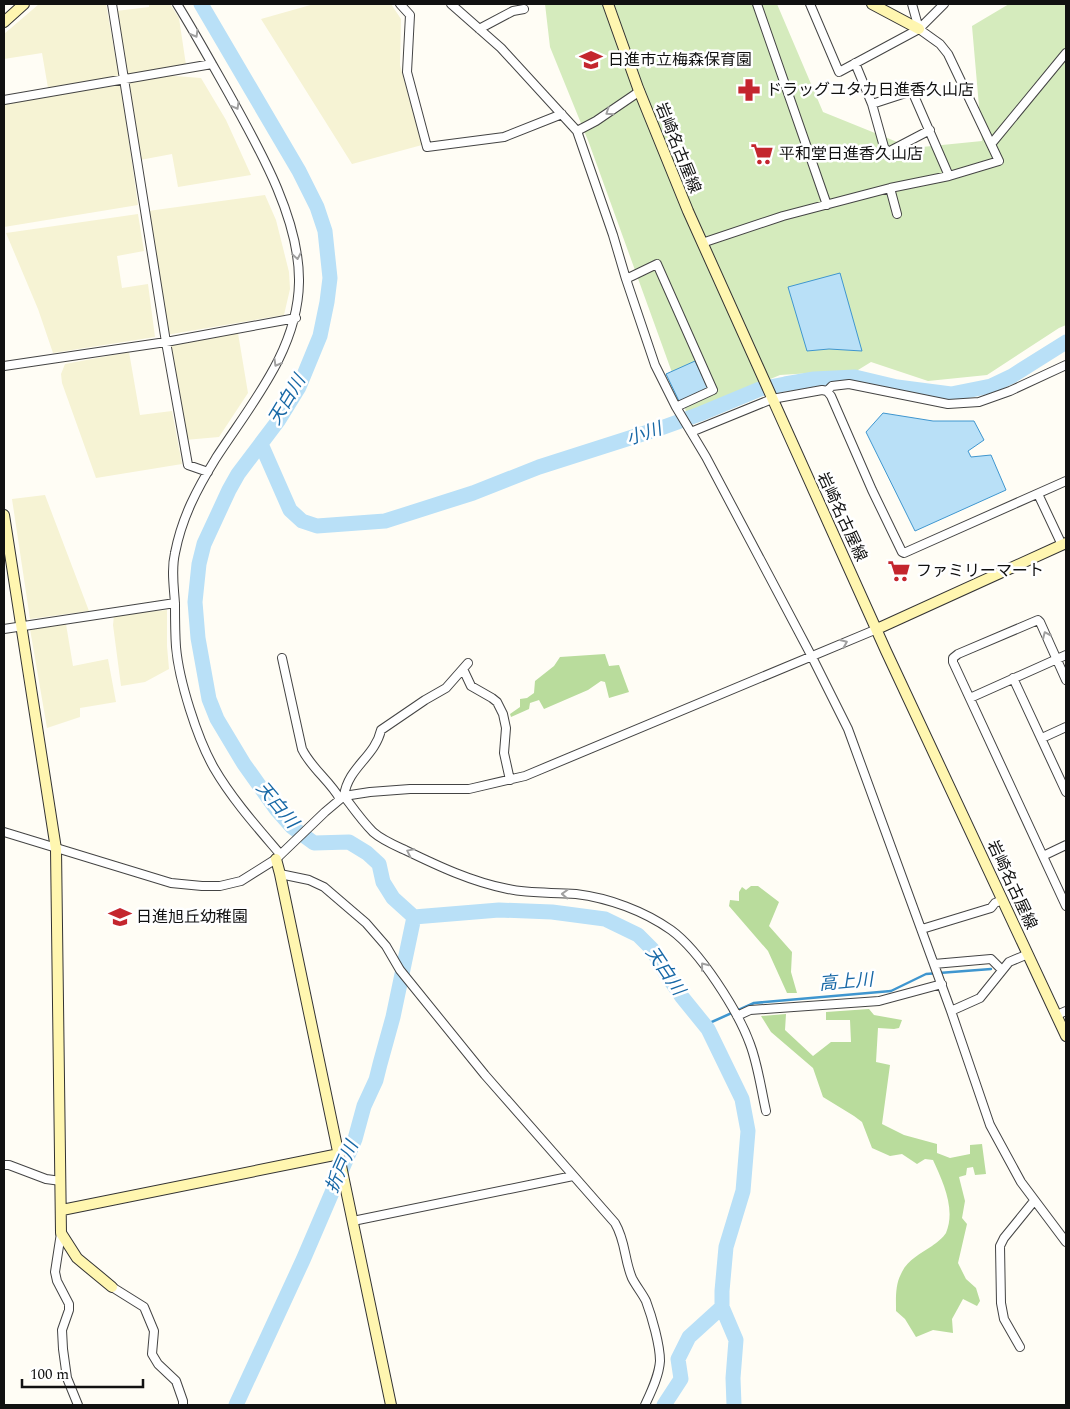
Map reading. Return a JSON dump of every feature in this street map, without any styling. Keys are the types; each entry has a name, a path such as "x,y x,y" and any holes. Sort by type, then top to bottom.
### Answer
{"street":[{"path":"4,22 24,4"},
{"path":"112,4 166,342 188,465 208,472"},
{"path":"177,4 272,175 294,238 300,269 296,318 281,356 255,401 194,493 179,535 172,570 176,648 180,671 204,748 216,770 278,856 280,874 391,1405"},
{"path":"400,4 410,15 407,72 427,147 504,137 562,114"},
{"path":"451,4 501,48 577,131 656,364 678,410 812,657 848,729 942,984 990,1125 1034,1201 1063,1231 1066,1242"},
{"name":"岩崎名古屋線","path":"608,4 640,91 702,243 1002,900 1028,954 1061,1013 1066,1036"},
{"path":"757,4 827,205"},
{"path":"810,4 839,72 919,29 944,4"},
{"path":"702,243 783,216 890,188 949,176 999,161 948,54 940,44 919,29 872,4"},
{"path":"912,4 919,29"},
{"path":"479,29 513,11 524,9"},
{"path":"992,143 1066,53"},
{"path":"855,63 872,104 884,147 888,152 930,130"},
{"path":"4,100 212,64"},
{"path":"577,131 596,121 640,91"},
{"path":"872,104 912,91 949,176"},
{"path":"890,188 897,214"},
{"path":"626,279 657,264 713,390 678,410"},
{"path":"4,366 166,342 296,318"},
{"path":"827,391 832,386 849,384 948,404 979,402 1010,391 1066,365"},
{"path":"690,430 771,396 827,391 831,396 872,490 904,554 1066,481"},
{"path":"1038,494 1064,544 1066,556"},
{"path":"4,514 56,849 62,1210 61,1233 55,1272 57,1281 69,1304 69,1310 62,1330 63,1349 67,1378 78,1405"},
{"path":"4,832 171,883 210,887 241,881 278,856 342,798 370,792 410,789 469,789 526,776 877,629 1064,544"},
{"path":"4,629 175,602"},
{"path":"1066,680 1038,620 958,654 953,658 953,662 1066,906"},
{"path":"970,698 1066,655"},
{"path":"282,658 302,749 307,758 372,832 384,840 442,867 492,886 526,892 576,894 596,898 630,908 657,921 672,931 706,968 735,1012 751,1046 766,1111"},
{"path":"342,798 350,777 374,748 381,730 446,688 466,666 472,686 492,698 503,714 506,728 504,753 510,780"},
{"path":"1013,678 1066,792"},
{"path":"1042,738 1066,727"},
{"path":"1043,856 1066,845"},
{"path":"280,874 309,880 324,887 366,923 386,946 400,970 485,1075 609,1216 622,1235 632,1277 651,1314 660,1362 645,1405"},
{"path":"922,929 991,908 995,903 1002,900"},
{"path":"951,1011 980,998 1008,962 1028,954"},
{"path":"936,970 991,959 1002,970"},
{"path":"735,1012 879,1000 942,984"},
{"path":"62,1210 339,1154"},
{"path":"4,1165 10,1165 46,1179 61,1181"},
{"path":"353,1221 572,1176"},
{"path":"1020,1347 1004,1319 1001,1303 1000,1246 1004,1238 1034,1201"},
{"path":"61,1233 77,1258 112,1287 144,1307 154,1331 152,1354 158,1364 176,1381 184,1405"}],"shaded area":[{"path":"39,4 106,4 119,76 48,88 42,53 4,59 4,34"},
{"path":"149,4 170,4 179,18 186,65 127,75 116,11 149,7"},
{"path":"314,4 391,4 401,19 400,65 422,145 352,164 261,19"},
{"path":"163,75 201,78 226,120 251,175 178,187 172,154 140,160 127,82"},
{"path":"121,85 138,205 4,227 4,104"},
{"path":"265,195 276,220 289,272 290,289 284,315 166,335 148,211"},
{"path":"138,214 144,251 117,256 122,288 148,284 155,337 53,353 38,309 6,233"},
{"path":"238,333 248,393 219,437 185,440 169,347 174,342"},
{"path":"129,352 140,415 172,411 182,464 96,478 62,383 61,374 65,364"},
{"path":"45,495 89,611 30,619 12,499"},
{"path":"167,610 169,669 145,682 121,686 113,625 114,615"},
{"path":"66,624 73,666 108,659 116,702 80,708 80,717 47,728 30,629"}],"green space":[{"path":"545,4 777,4 823,112 912,148 982,141 972,26 1009,4 1066,4 1066,325 987,375 928,381 871,362 858,370 780,375 687,414 589,143 550,47"},
{"path":"605,654 609,666 619,665 629,692 609,698 605,682 601,681 588,690 544,709 539,700 530,703 529,709 511,717 510,714 520,707 520,699 527,698 534,693 535,681 554,666 560,657"},
{"path":"751,886 758,886 779,902 769,926 792,952 791,972 797,993 787,993 768,951 729,906 730,900 739,901 739,892 742,887 746,890"},
{"path":"869,1009 874,1015 902,1020 899,1028 878,1028 876,1062 890,1065 882,1124 904,1135 937,1144 937,1153 950,1158 970,1154 970,1145 982,1144 986,1174 975,1175 973,1167 967,1168 966,1175 959,1177 965,1201 962,1218 967,1224 958,1263 966,1279 976,1288 980,1301 977,1306 963,1299 952,1319 953,1333 933,1330 916,1337 905,1319 896,1311 897,1287 904,1269 914,1258 943,1237 949,1224 950,1215 947,1196 933,1160 925,1159 917,1164 902,1154 890,1156 872,1148 862,1122 823,1097 813,1068 771,1032 761,1016 786,1014 785,1030 813,1056 831,1042 851,1042 850,1020 826,1020 826,1012"}],"water":[{"path":"840,273 862,351 829,349 807,351 788,287"},
{"path":"695,361 709,389 679,401 666,374"},
{"path":"883,413 933,421 974,421 984,440 968,451 971,457 991,455 1006,490 915,531 866,432"}],"waterway":[{"name":"天白川","path":"201,4 299,171 317,207 325,231 330,278 320,336 299,387 278,421 238,474 204,544 199,564 195,602 198,638 209,699 217,719 244,764 276,809 292,827 314,843 349,842 367,853 379,864 383,882 393,898 414,917 499,910 552,912 605,919 638,935 652,949 682,997 708,1029 742,1099 748,1131 743,1191 726,1247 722,1291 722,1307 736,1340 733,1378 734,1405"},
{"name":"小川","path":"261,444 290,510 302,521 317,526 385,521 473,493 539,467 661,428 760,389 814,379 855,377 897,387 951,394 991,386 1012,376 1066,342"},
{"name":"折戸川","path":"236,1405 303,1260 355,1139 364,1106 376,1080 393,1017 414,917"},
{"name":"高上川","path":"705,1025 754,1003 891,991 926,974 991,969"},
{"name":"天白川","path":"664,1405 681,1379 678,1359 689,1337 722,1307"}],"place":[{"name":"日進市立梅森保育園","path":"591,60"},
{"name":"ドラッグユタカ日進香久山店","path":"749,90"},
{"name":"平和堂日進香久山店","path":"762,154"},
{"name":"ファミリーマート","path":"899,571"},
{"name":"日進旭丘幼稚園","path":"120,917"}]}
